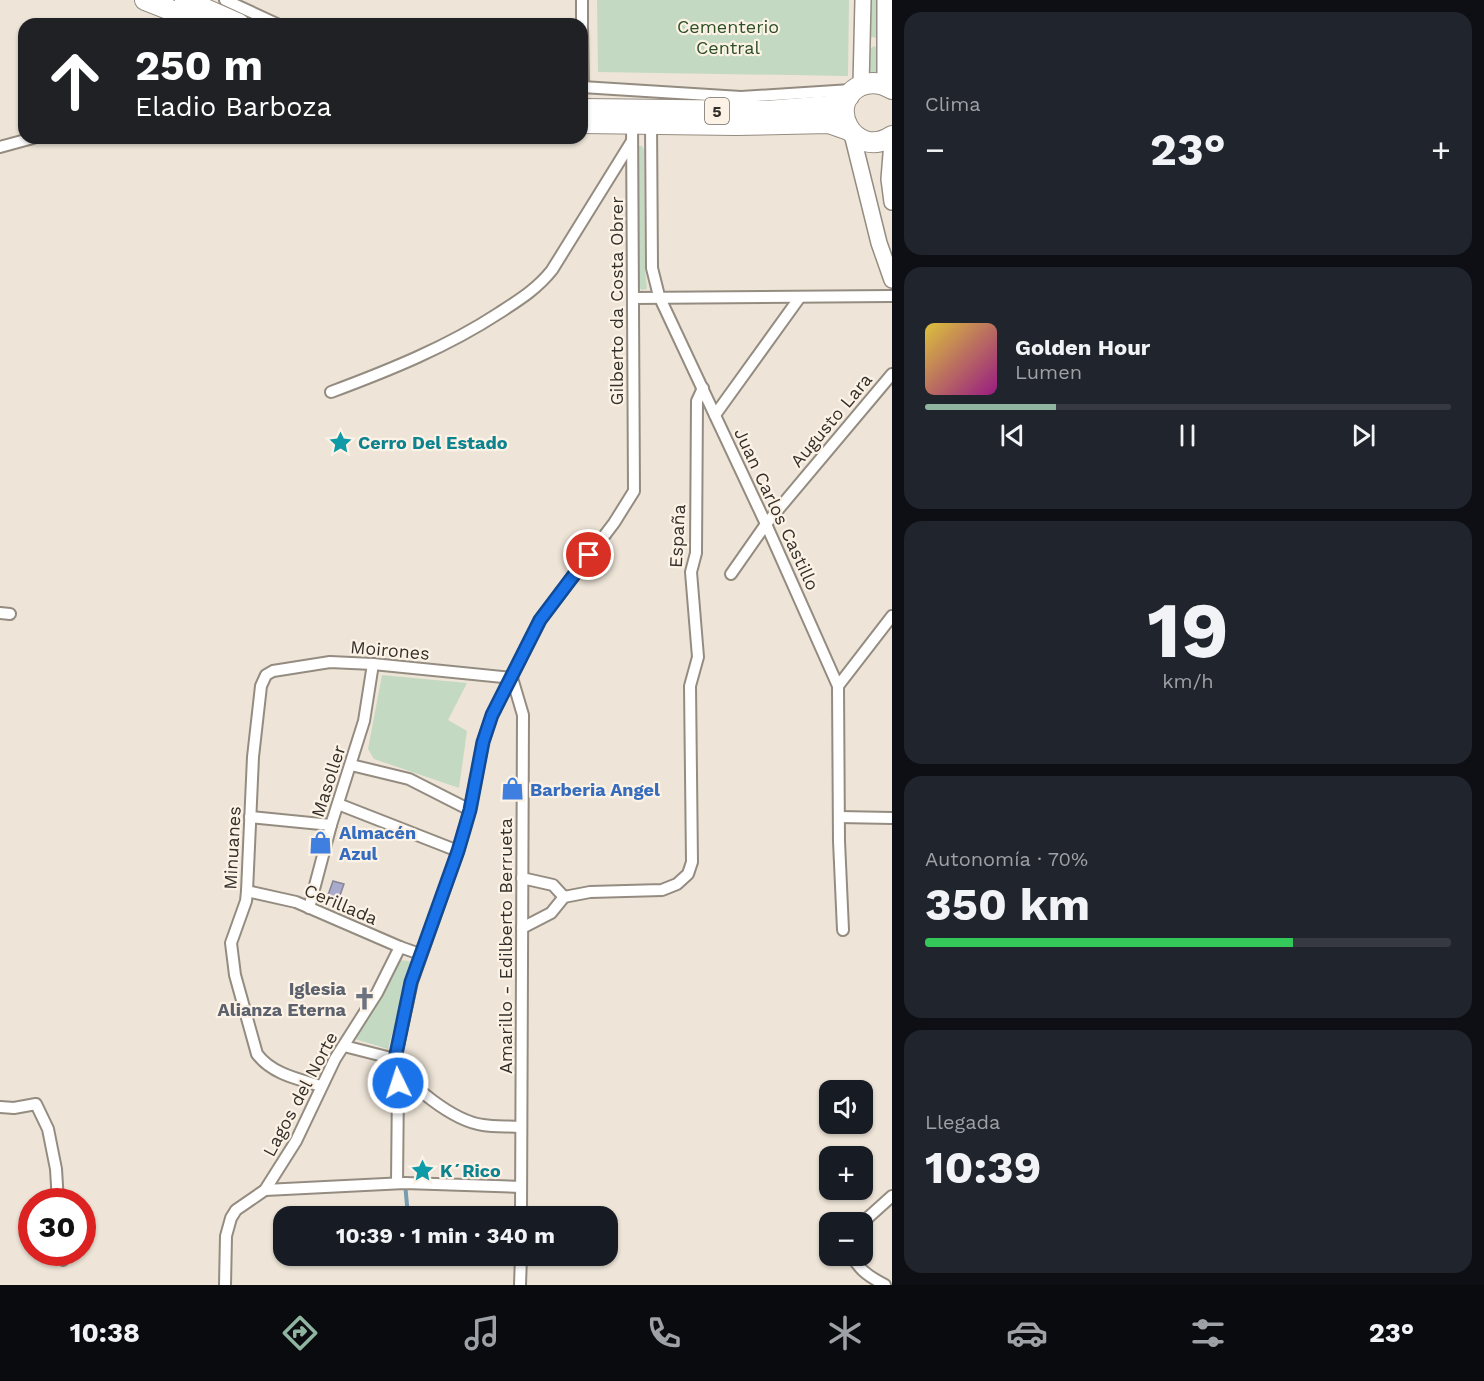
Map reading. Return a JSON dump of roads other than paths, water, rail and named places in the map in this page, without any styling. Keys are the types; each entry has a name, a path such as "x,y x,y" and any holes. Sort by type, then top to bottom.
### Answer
{"highway":[{"path":"145,0 191,18"},
{"path":"185,0 226,18"},
{"path":"888,87 874,83 855,91 843,111 851,132 858,139 873,143 891,136"},
{"name":"5","path":"588,110 639,122 829,106 855,91"},
{"name":"5","path":"588,123 829,123 851,132"}],"street":[{"path":"225,0 264,18"},
{"path":"582,0 582,18"},
{"path":"588,87 741,97 855,91 862,48 863,0"},
{"path":"885,0 888,87"},
{"path":"862,48 874,41 879,43 885,51"},
{"path":"332,392 399,367 480,326 542,283 552,270 639,122"},
{"name":"Juan Carlos Castillo","path":"639,122 652,268 659,296 766,524 838,686 843,930"},
{"name":"Gilberto da Costa Obrer","path":"512,678 540,620 614,523 634,492 633,298 639,122"},
{"path":"851,132 879,243 891,280"},
{"path":"0,147 18,142"},
{"path":"891,142 891,202"},
{"path":"633,298 891,296"},
{"path":"715,416 800,297"},
{"name":"Augusto Lara","path":"731,574 766,524 891,374"},
{"name":"España","path":"564,897 590,892 662,890 677,884 688,874 692,862 690,686 698,657 691,572 696,553 697,400 703,388"},
{"path":"838,686 891,616"},
{"name":"Moirones","path":"266,675 273,671 330,662 512,678"},
{"name":"Masoller","path":"309,908 331,825 364,721 373,664"},
{"name":"Minuanes","path":"266,675 261,686 258,704 246,902 231,943 235,975 257,1054 263,1062 278,1072 321,1086"},
{"path":"512,678 492,715 483,742 470,810 458,851 411,982 395,1059 400,1070 450,1113 482,1125 520,1126"},
{"name":"Amarillo - Edilberto Berrueta","path":"512,678 523,715 521,1206"},
{"path":"351,765 409,779 470,810"},
{"path":"338,804 458,851"},
{"path":"250,817 331,825"},
{"path":"839,817 891,818"},
{"path":"522,878 553,885 564,897 551,913 522,928"},
{"name":"Cerillada","path":"247,891 296,902 420,954"},
{"name":"Lagos del Norte","path":"225,1285 228,1225 236,1210 264,1190 296,1141 335,1059 377,993 400,947"},
{"path":"344,1046 395,1059"},
{"path":"397,1183 400,1070"},
{"path":"0,1107 14,1108 36,1104 48,1129 57,1188"},
{"path":"264,1190 397,1183 521,1187"},
{"path":"873,1213 891,1196"},
{"path":"520,1266 520,1285"},
{"path":"858,1266 867,1276 885,1285"}],"waterway":[{"path":"405,1183 407,1206"}],"place":[{"name":"Cerro Del Estado","path":"340,442"},
{"name":"Barberia Angel","path":"512,789"},
{"name":"Almacén Azul","path":"321,842"},
{"name":"Iglesia Alianza Eterna","path":"364,998"},
{"name":"K´Rico","path":"422,1170"}],"park label":[{"name":"Cementerio Central","path":"728,36"}]}
